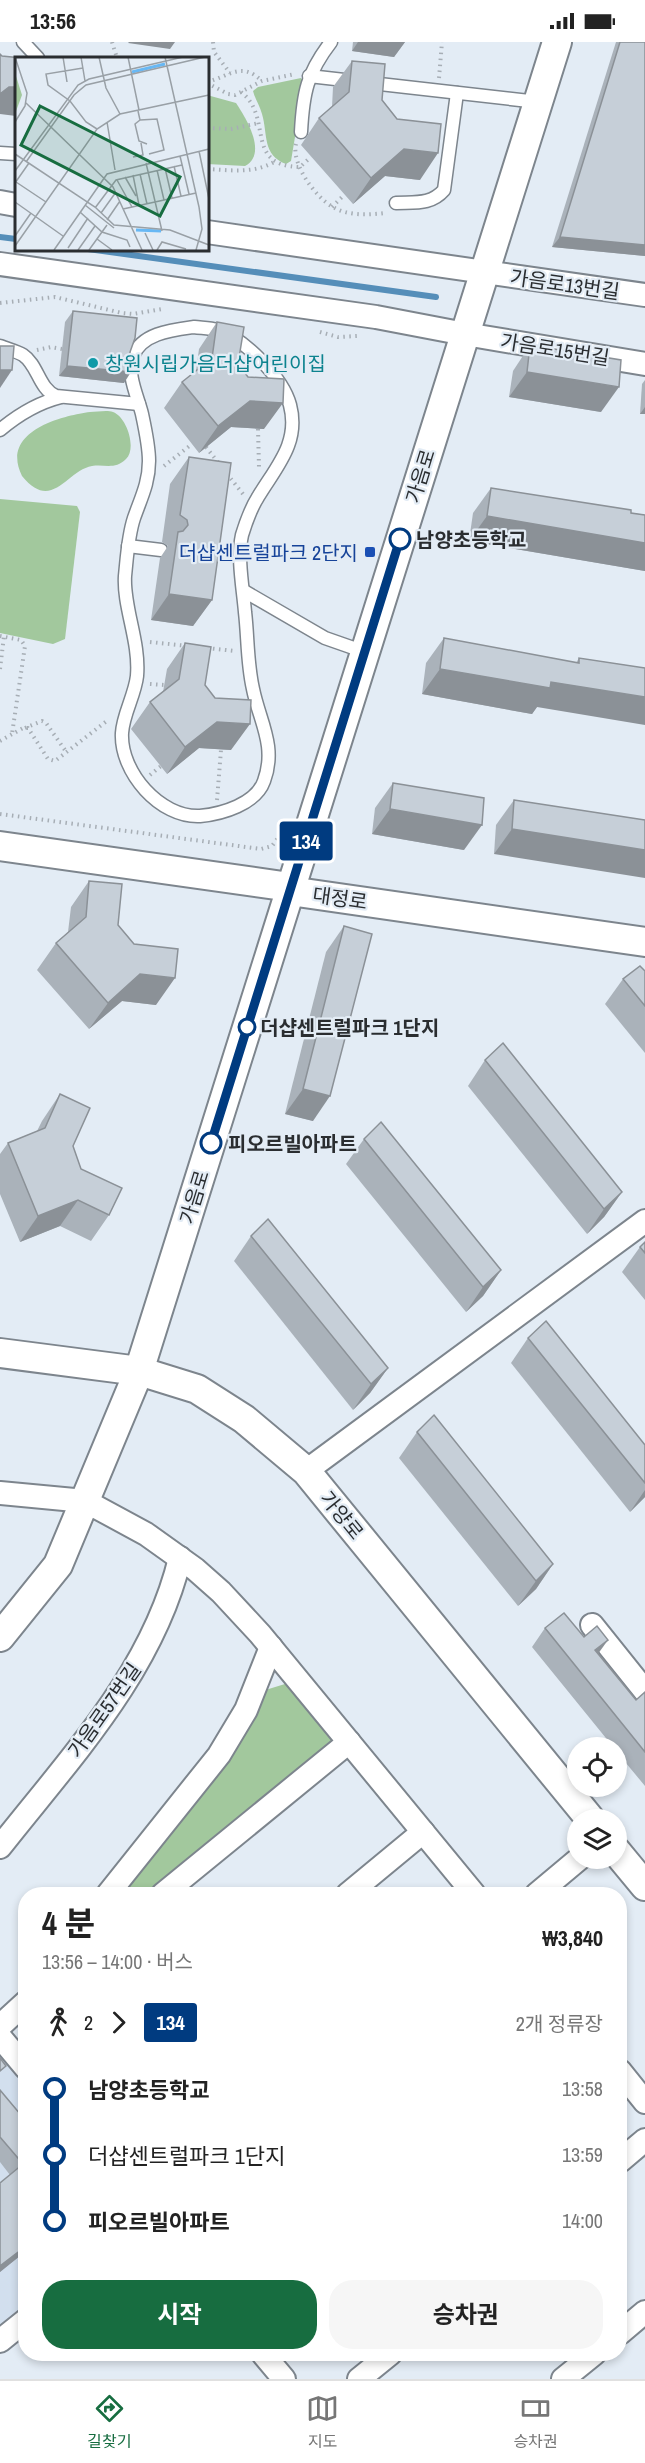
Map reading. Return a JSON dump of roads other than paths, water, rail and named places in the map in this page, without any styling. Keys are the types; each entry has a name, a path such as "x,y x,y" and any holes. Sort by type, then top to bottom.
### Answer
{"street":[{"name":"가음로","path":"2,1632 58,1565 139,1371 557,42"},
{"path":"0,202 15,205"},
{"name":"가음로13번길","path":"208,232 483,276 645,295"},
{"name":"가음로15번길","path":"0,264 466,329 645,364"},
{"name":"대정로","path":"0,846 283,886 290,891 645,942"},
{"path":"306,1471 645,1221"},
{"name":"가양로","path":"0,1353 139,1371 196,1389 244,1419 306,1471 582,1809"},
{"path":"0,1493 85,1501 146,1534 180,1558 221,1592 271,1647 468,1887"},
{"name":"가음로57번길","path":"0,1847 110,1707 132,1672 165,1609 180,1558"},
{"path":"592,1625 645,1691"},
{"path":"114,1887 219,1755 246,1710 271,1647"},
{"path":"172,1887 349,1742"},
{"path":"356,1887 423,1832"},
{"path":"627,1864 645,1886"},
{"path":"545,1887 567,1869"},
{"path":"0,2026 18,2009"},
{"path":"0,2037 18,2058"},
{"path":"627,2080 645,2102"},
{"path":"627,2155 645,2140"},
{"path":"627,2327 645,2312"},
{"path":"0,2341 18,2326"},
{"path":"269,2361 284,2379"},
{"path":"359,2379 381,2361"},
{"path":"563,2379 585,2361"}],"lane":[{"path":"23,42 37,57"},
{"path":"301,132 302,105 309,76 331,42"},
{"path":"309,76 538,102"},
{"path":"400,203 426,202 437,198 444,190 457,93"},
{"path":"0,153 15,154"},
{"path":"194,327 218,330 252,351 272,372 285,392 291,408 289,442 281,464 253,506 242,538 248,652 253,690 267,734 267,769 264,783 247,801 216,814 195,816 155,800 141,787 130,770 124,752 122,733 136,679 135,641 125,580 128,546 135,515 142,502 149,460 139,404 133,379 132,359 140,344 164,332 194,327"},
{"path":"0,346 24,356 35,368 49,393 139,404"},
{"path":"0,430 33,406 65,396"},
{"path":"128,546 161,550"},
{"path":"244,591 325,638 365,652"}],"waterway":[{"path":"0,237 15,239"},
{"path":"95,250 436,297"}],"place":[{"name":"창원시립가음더샵어린이집","path":"93,363"},
{"name":"남양초등학교","path":"400,539"},
{"name":"더샵센트럴파크 2단지","path":"370,552"},
{"name":"더샵센트럴파크 1단지","path":"247,1027"},
{"name":"피오르빌아파트","path":"211,1143"}]}
